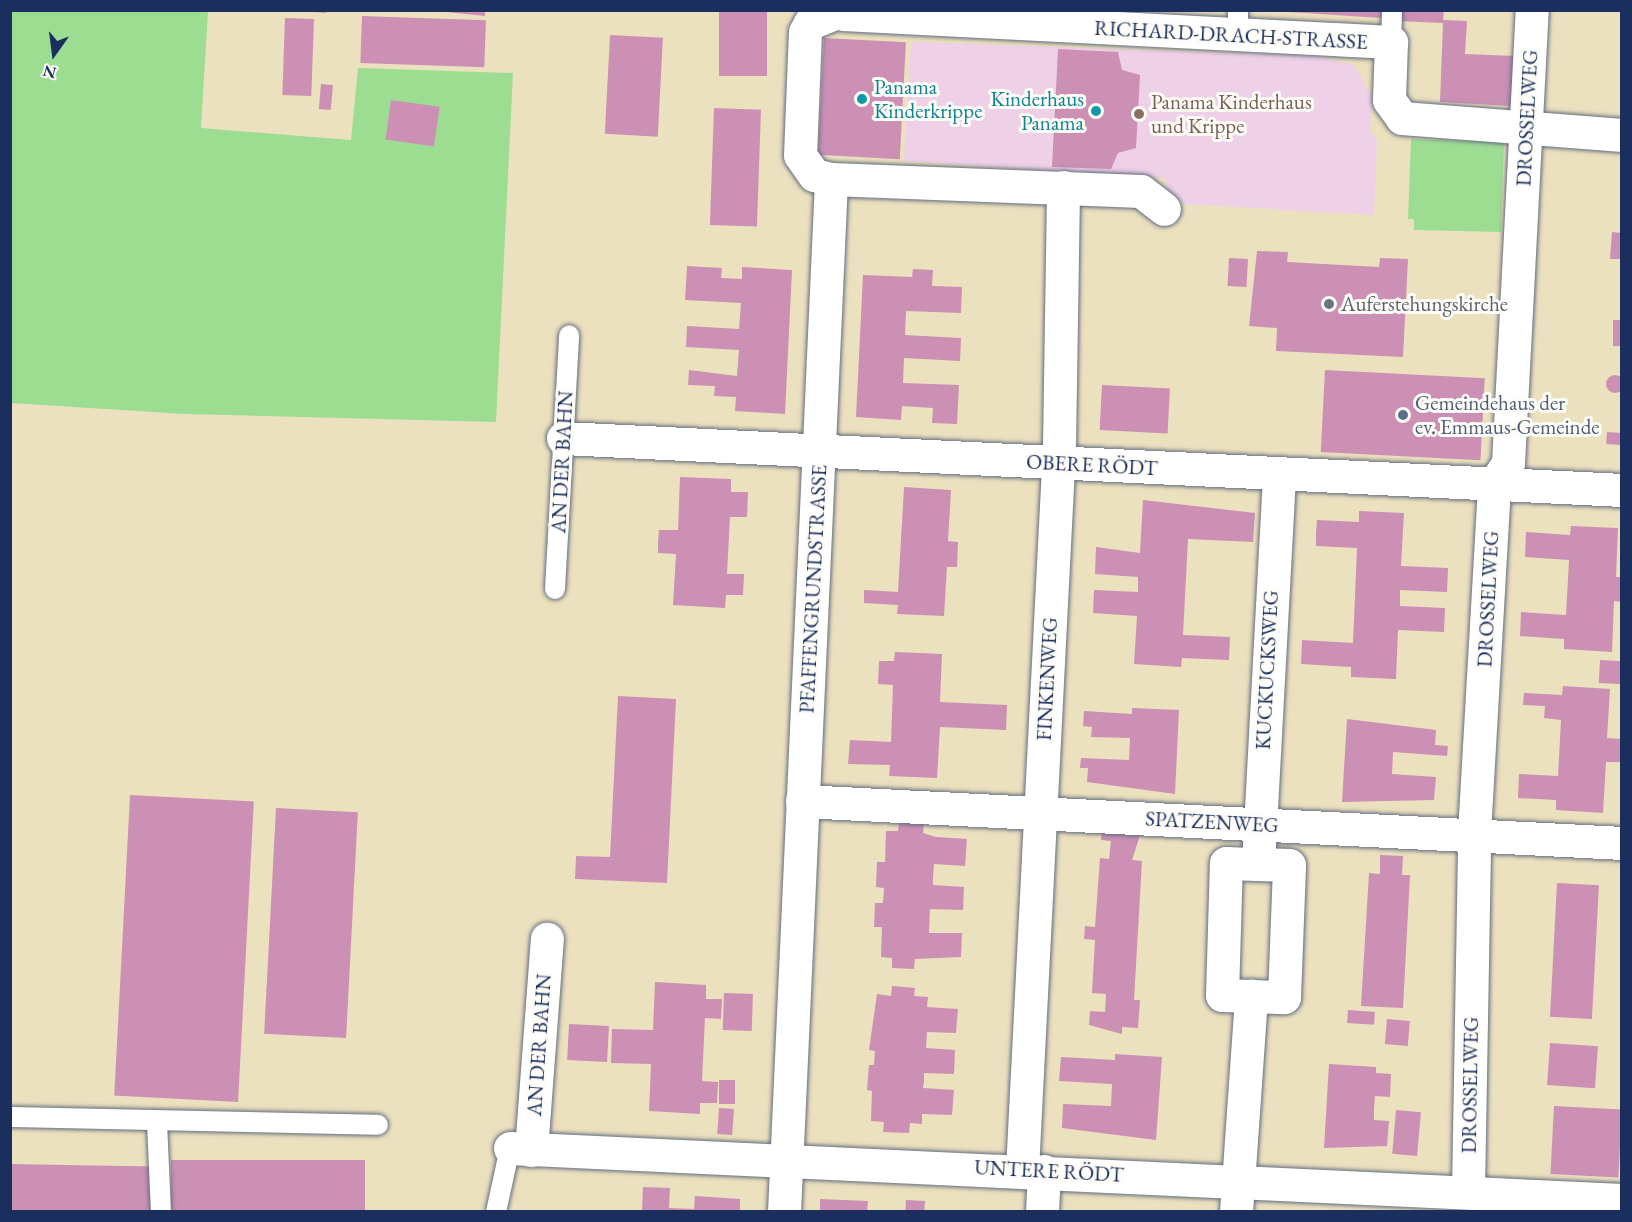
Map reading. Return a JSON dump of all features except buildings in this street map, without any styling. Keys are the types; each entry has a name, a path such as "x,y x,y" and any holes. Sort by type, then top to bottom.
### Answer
{"street":[{"name":"DROSSELWEG","path":"1467,1192 1474,833 1494,484 1508,463 1532,10"},
{"name":"RICHARD-DRACH-STRASSE","path":"843,12 1079,20 1392,26 1389,100 1402,118 1526,130 1622,135"},
{"path":"843,12 824,15 805,32 800,155 814,175 831,179 1141,191 1164,209"},
{"name":"PFAFFENGRUNDSTRASSE","path":"784,1212 831,179"},
{"name":"FINKENWEG","path":"1042,1212 1033,1170 1040,814 1058,464 1063,187"},
{"name":"OBERE RÖDT","path":"563,438 1279,475 1622,490"},
{"name":"KUCKUCKSWEG","path":"1258,864 1279,475"},
{"name":"SPATZENWEG","path":"802,801 1259,825 1474,833 1622,843"},
{"path":"1226,863 1258,864 1289,865 1284,997 1222,995 1226,863"},
{"name":"AN DER BAHN","path":"520,1149 547,939"},
{"path":"1237,1196 1251,996"},
{"name":"UNTERE RÖDT","path":"520,1149 786,1158 1033,1170 1237,1196 1467,1192 1588,1205 1622,1200"}],"lane":[{"name":"AN DER BAHN","path":"555,589 569,335"},
{"path":"10,1117 157,1122 378,1125"},
{"path":"157,1122 161,1212"},
{"path":"496,1212 520,1149"}],"shaded area":[{"name":"Panama Kinderhaus und Krippe","path":"911,42 1315,56 1354,65 1372,97 1370,131 1377,140 1374,215 1167,203 1166,178 904,161"}],"green space":[{"path":"10,11 208,11 201,128 351,140 358,68 513,73 496,422 184,414 11,403"},
{"path":"1411,139 1504,142 1501,232 1414,230 1414,219 1408,219"}],"place":[{"name":"Panama Kinderkrippe","path":"862,99"},
{"name":"Kinderhaus Panama","path":"1096,111"},
{"name":"Panama Kinderhaus und Krippe","path":"1139,114"},
{"name":"Auferstehungskirche","path":"1329,304"},
{"name":"Gemeindehaus der ev. Emmaus-Gemeinde","path":"1403,415"}]}
